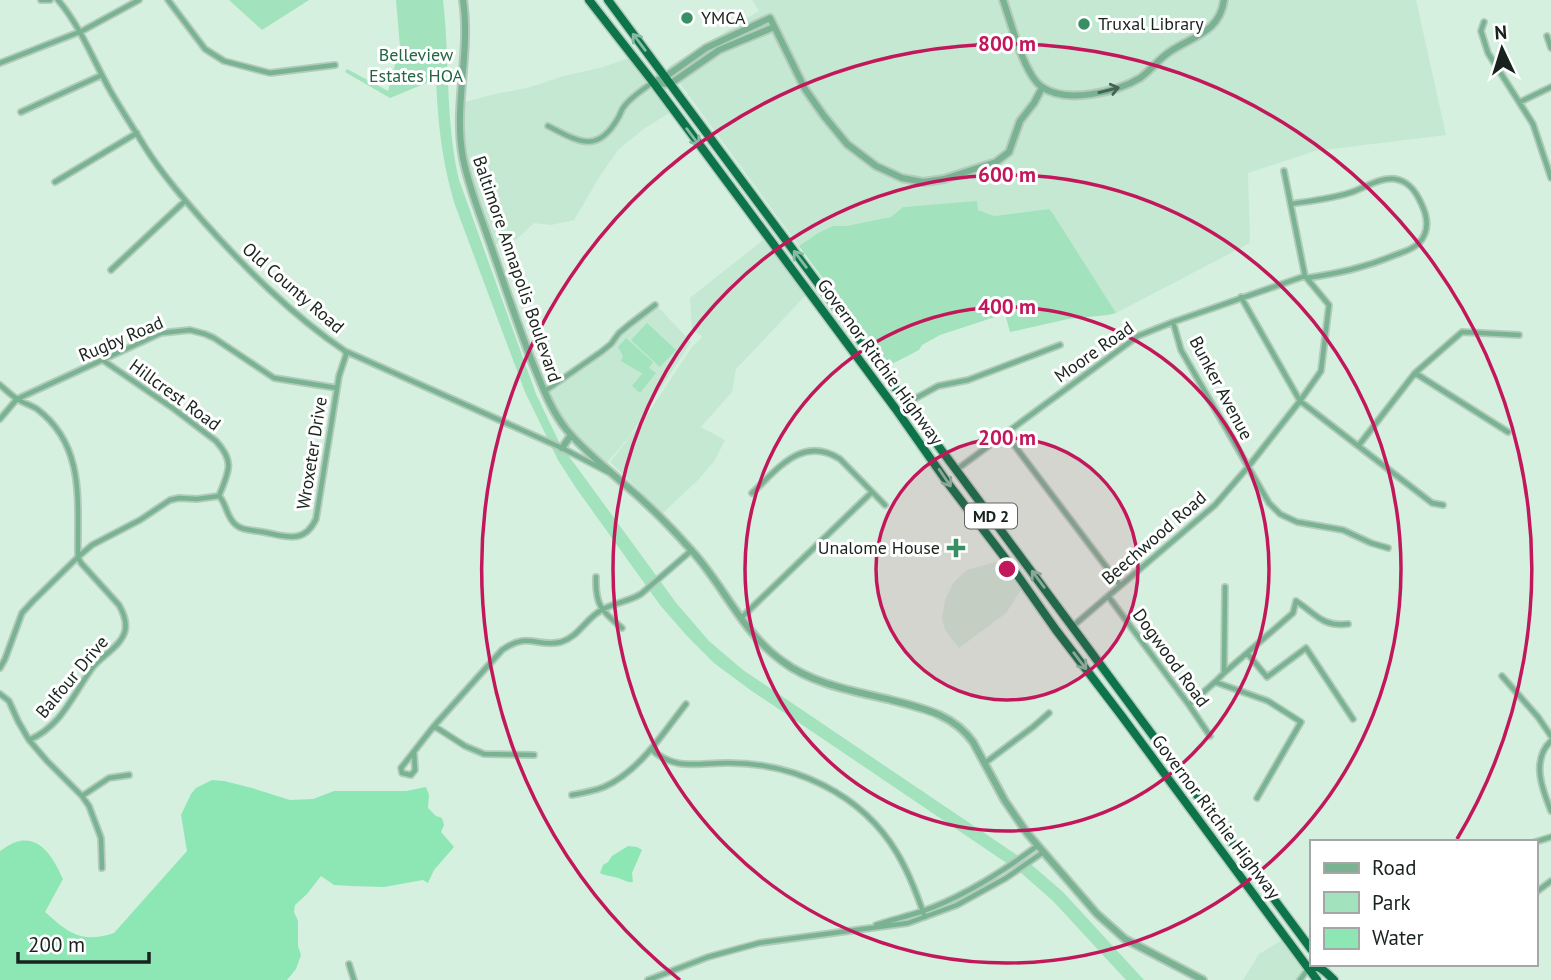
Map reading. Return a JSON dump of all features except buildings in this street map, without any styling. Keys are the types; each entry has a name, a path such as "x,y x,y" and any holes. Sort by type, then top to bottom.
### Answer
{"highway":[{"name":"Governor Ritchie Highway","path":"589,0 914,433 1056,630 1283,934 1310,965"},
{"name":"Governor Ritchie Highway","path":"608,0 1310,948"},
{"path":"914,433 924,426"},
{"path":"1121,715 1134,709"},
{"path":"1318,966 1335,980"},
{"path":"1324,966 1335,980"}],"street":[{"path":"41,0 50,0"},
{"name":"Old County Road","path":"58,0 160,169 185,201 248,270 299,316 345,351 562,448 614,475"},
{"path":"0,63 79,32 139,0"},
{"path":"168,0 205,49 224,61 270,73 335,65"},
{"name":"Baltimore Annapolis Boulevard","path":"463,0 465,47 460,120 463,158 544,392 571,435 644,502 692,551 741,619 779,659 810,677 853,691 934,711 953,721 968,736 1006,802 1042,853 1097,914 1136,946 1203,980"},
{"path":"1003,0 1029,72 1042,88 1061,94 1083,96 1128,85 1169,52 1212,26 1223,8 1224,0"},
{"path":"668,80 706,48 770,18 805,89 847,144 876,166 902,178 923,181 944,180 996,162 1009,152 1020,121 1042,88"},
{"path":"1484,22 1481,31 1488,53 1533,124 1549,164 1551,178"},
{"path":"548,126 575,140 596,142 610,130 624,106 653,82 668,80 719,51 774,27"},
{"path":"1547,36 1551,48"},
{"path":"21,112 102,75"},
{"path":"1520,102 1551,87"},
{"path":"55,182 136,133"},
{"path":"1284,171 1306,277"},
{"name":"Moore Road","path":"956,470 1138,336 1306,277 1354,270 1411,249 1420,242 1426,232 1426,214 1412,188 1397,179 1385,180 1329,198 1291,204"},
{"path":"111,270 185,201"},
{"name":"Beechwood Road","path":"1073,626 1215,505 1248,467 1321,371 1329,304 1306,277"},
{"path":"1241,298 1300,401 1432,503 1443,505"},
{"path":"544,392 611,344 619,333 655,305"},
{"name":"Bunker Avenue","path":"1173,322 1181,350 1269,503 1280,514 1297,522 1343,530 1388,548"},
{"name":"Rugby Road","path":"0,419 17,399 162,333 190,330 214,338 274,378 337,388"},
{"path":"1359,445 1415,373 1462,332 1519,335"},
{"path":"907,403 938,386 968,380 1060,345"},
{"name":"Wroxeter Drive","path":"219,496 231,520 244,529 286,537 299,536 309,530 316,519 345,351"},
{"name":"Hillcrest Road","path":"103,361 174,409 222,447 229,461 219,496"},
{"path":"1415,373 1508,432"},
{"path":"0,385 37,410 60,431 68,447 76,480 78,557"},
{"path":"1005,433 1121,585"},
{"path":"562,448 571,435"},
{"path":"752,493 797,453 819,450 840,459 885,505"},
{"path":"741,619 872,492"},
{"path":"0,668 22,613 92,545 141,520 170,500 219,496"},
{"path":"414,752 415,770 411,775 406,775 401,768 434,726 502,650 523,640 552,643 573,636 589,618 601,610 641,594 692,551"},
{"name":"Balfour Drive","path":"29,740 57,721 94,666 125,633 123,611 78,557"},
{"path":"596,577 595,589 601,610 622,628"},
{"path":"1224,673 1225,587"},
{"name":"Dogwood Road","path":"1108,596 1210,736"},
{"path":"1189,705 1293,613 1296,601 1322,621 1334,626 1348,624"},
{"path":"1247,653 1267,677 1306,648 1353,719"},
{"path":"1502,676 1538,717 1551,739 1541,754 1538,769 1551,811"},
{"path":"1215,682 1268,701 1301,722 1257,798"},
{"path":"0,694 9,701 29,740 82,796 94,817 101,838 102,867"},
{"path":"572,795 601,788 621,777 650,749 686,704"},
{"path":"985,763 1049,713"},
{"path":"434,726 465,746 484,754 534,755"},
{"path":"650,749 679,765 743,763 776,768 806,777 839,793 866,816 896,851 905,866 924,914"},
{"path":"82,796 109,778 129,775"},
{"path":"924,914 980,884 1037,846"},
{"path":"648,980 716,954 759,943 865,929 957,905 1006,878 1042,853"},
{"path":"980,884 983,891"},
{"path":"954,898 957,905"},
{"path":"349,964 354,980"},
{"path":"1300,980 1310,965"}],"shaded area":[{"path":"752,0 1416,0 1446,135 1315,151 1248,173 1250,243 1116,313 1048,209 994,216 978,210 977,201 908,206 891,217 833,226 799,246 668,67 759,11"},
{"path":"629,58 671,112 645,128 618,150 574,220 551,225 534,223 516,240 491,245 463,158 461,103 527,88"},
{"path":"763,240 806,295 736,369 732,392 701,427 725,440 715,460 663,513 610,462 645,418 692,347 702,337 692,328 690,298"},
{"path":"658,307 691,342 629,437 604,466 572,437 544,392 601,352 619,333"},
{"path":"999,561 1021,590 1006,613 959,648 945,630 942,618 945,600 954,582 967,570"},
{"path":"1282,940 1304,968 1297,980 1243,980 1259,954"}],"green space":[{"path":"229,0 309,0 262,30"},
{"name":"Belleview Estates HOA","path":"396,0 443,0 450,113 459,180 536,394 559,442 677,604 709,641 743,670 1033,866 1063,892 1144,980 1126,980 1053,901 1020,872 714,663 660,605 558,460 525,392 455,205 441,143 436,79 390,98 345,72 347,69 388,91 400,46"},
{"path":"977,201 978,210 994,216 1049,209 1116,313 1068,319 1010,332 1005,314 940,335 922,345 919,350 888,366 799,246 833,226 891,217 903,207"},
{"path":"647,323 676,350 660,367 631,340"},
{"path":"626,338 653,362 649,368 656,373 640,393 632,386 643,374 621,361 623,356 618,347"}],"water":[{"path":"212,780 252,788 290,800 313,799 334,791 406,791 426,787 429,795 428,808 442,818 444,825 441,832 454,847 434,870 428,883 423,880 384,887 334,885 321,876 295,905 301,955 296,969 287,980 0,980 0,851 20,841 28,841 42,847 52,858 63,879 45,912 61,926 84,937 114,933 187,851 181,815 196,788"},
{"path":"628,846 642,850 632,873 633,882 600,873 603,865 612,856"}],"place":[{"name":"YMCA","path":"687,18"},
{"name":"Truxal Library","path":"1084,24"},
{"name":"Unalome House","path":"956,548"}]}
